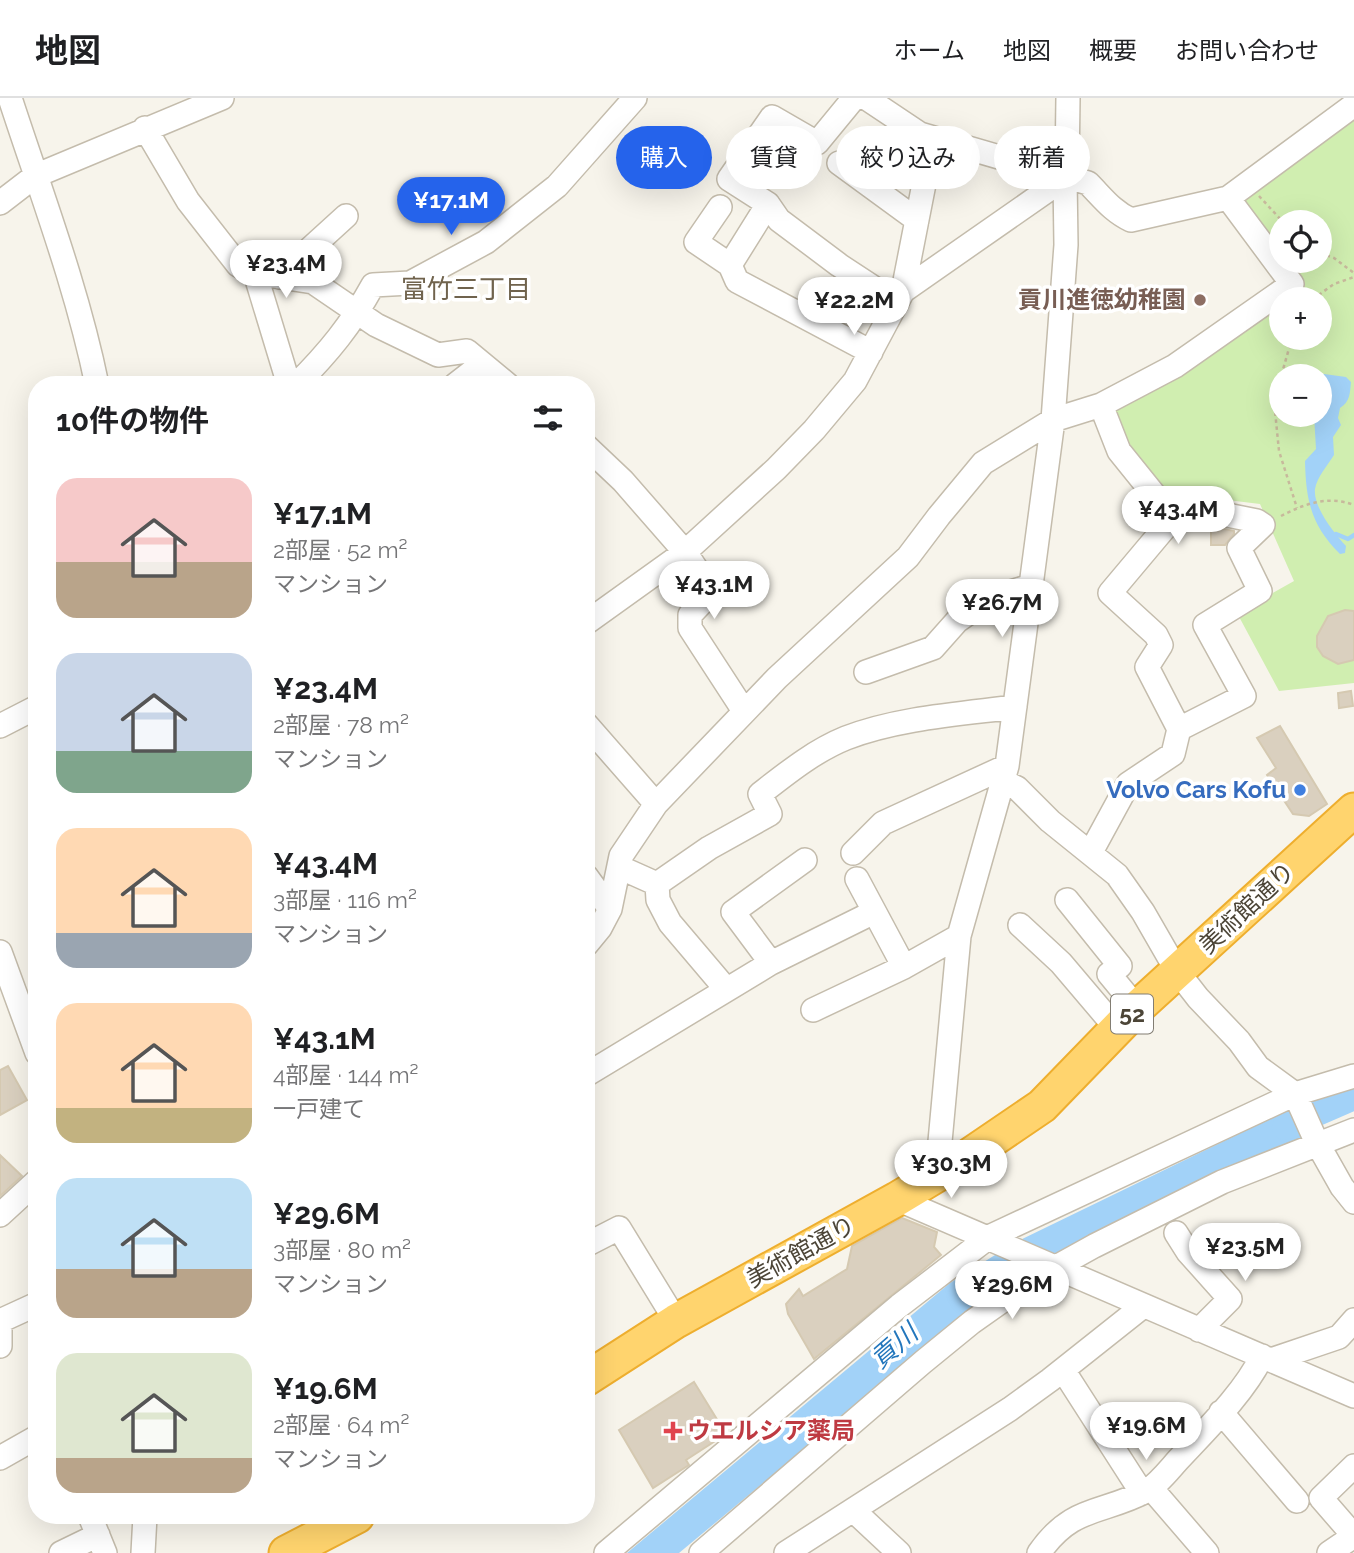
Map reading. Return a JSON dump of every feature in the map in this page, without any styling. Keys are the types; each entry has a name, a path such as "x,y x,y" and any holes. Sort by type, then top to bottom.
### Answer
{"highway":[{"name":"美術館通り","path":"595,1372 676,1321 897,1199 970,1155 1042,1106 1127,1018 1354,810"},
{"path":"286,1553 341,1524"}],"street":[{"path":"10,98 95,376"},
{"path":"0,203 35,176 222,98"},
{"path":"305,376 331,349 373,285 410,283 486,242 557,186 635,98"},
{"path":"854,98 817,143 772,117 729,179 768,204 779,220 839,265 900,297"},
{"path":"866,98 908,126"},
{"path":"1068,98 1068,126"},
{"path":"1090,185 1110,208 1131,220 1228,198 1354,106"},
{"path":"145,128 188,201 237,265 255,273 313,282 357,313 438,355 467,351 497,376"},
{"path":"875,189 917,220"},
{"path":"595,617 685,552 814,430 855,381 900,297 923,189"},
{"path":"900,297 1050,189"},
{"path":"937,1174 959,936 1005,774 1053,420 1066,245 1065,189"},
{"path":"595,934 610,909 621,856 656,804 744,711 908,557 983,463 1053,420 1101,405 1175,366 1292,284 1228,198"},
{"path":"730,265 768,204"},
{"path":"720,207 696,242 730,265 737,281 872,352"},
{"path":"279,277 346,216"},
{"path":"255,273 286,376"},
{"path":"467,376 482,364"},
{"path":"1101,405 1119,451 1172,518"},
{"path":"595,455 623,481 685,552 705,582 708,596 690,615 690,628 744,711"},
{"path":"1091,852 1128,784 1173,754 1179,729 1147,667 1161,645 1156,635 1110,593 1172,518 1212,512 1263,525"},
{"path":"1179,729 1244,696 1205,625 1260,591 1239,548 1263,525"},
{"path":"866,673 933,648 957,621 990,598 1031,586"},
{"path":"657,884 709,848 770,814 760,794 801,762 845,738 912,720 1015,707"},
{"path":"0,726 28,712"},
{"path":"595,734 656,804"},
{"path":"1005,774 1049,821 1117,875 1198,998 1239,1041 1258,1067 1295,1096 1342,1187 1354,1202"},
{"path":"853,853 883,823 1005,774"},
{"path":"771,963 733,912 805,860"},
{"path":"619,867 657,884"},
{"path":"857,879 904,967"},
{"path":"657,884 658,900 670,923 726,989"},
{"path":"595,888 610,909"},
{"path":"1067,900 1120,966 1109,974 1127,1018"},
{"path":"595,1069 771,963 874,912"},
{"path":"1020,925 1127,1018"},
{"path":"813,1010 904,967 959,936"},
{"path":"0,952 5,980 28,1032"},
{"path":"606,1553 899,1306 989,1237 1295,1096 1354,1076"},
{"path":"701,1553 972,1322 1029,1282 1053,1267 1222,1182 1317,1142 1354,1130"},
{"path":"0,1215 28,1189"},
{"path":"897,1199 989,1237 1142,1307 1354,1396"},
{"path":"595,1240 619,1228 676,1321"},
{"path":"1176,1233 1188,1252 1230,1299 1199,1330"},
{"path":"786,1553 1010,1409 1142,1307"},
{"path":"0,1321 28,1309"},
{"path":"1040,1553 1056,1531 1074,1517 1146,1491 1221,1412 1267,1358 1339,1337 1354,1320"},
{"path":"0,1326 0,1346"},
{"path":"1062,1370 1146,1491 1207,1553"},
{"path":"1221,1412 1297,1501"},
{"path":"0,1458 28,1442"},
{"path":"1329,1553 1354,1536 1321,1498 1354,1466"},
{"path":"854,1511 899,1553"},
{"path":"143,1553 145,1524"},
{"path":"61,1553 98,1535"}],"path":[{"path":"1248,184 1272,210"},
{"path":"1330,287 1354,275 1332,257"},
{"path":"1289,350 1274,401 1279,451 1299,507"},
{"path":"1263,525 1299,507 1324,500 1354,505"}],"green space":[{"path":"1354,114 1354,683 1279,691 1237,613 1294,581 1260,504 1211,498 1171,508 1124,448 1108,405 1269,303 1269,350 1332,350 1332,287 1294,287 1297,285 1289,273 1332,273 1332,210 1269,210 1269,245 1237,199"}],"water":[{"path":"1332,375 1346,377 1351,382 1350,393 1348,400 1340,408 1338,418 1341,425 1333,437 1334,455 1315,489 1317,504 1330,527 1346,546 1345,553 1340,554 1330,543 1312,512 1305,461 1316,449 1315,427 1332,427"},
{"path":"1296,1106 1312,1140 975,1307 679,1553 627,1553 950,1283 1016,1242"}],"building":[{"path":"1211,526 1234,531 1234,534 1225,545 1211,545"},
{"path":"1345,610 1354,611 1354,660 1338,664 1323,656 1317,647 1317,636 1328,616"},
{"path":"1351,691 1353,706 1339,708 1338,693"},
{"path":"1280,726 1327,804 1309,816 1293,814 1267,775 1276,768 1257,738"},
{"path":"8,1066 27,1100 0,1115 0,1070"},
{"path":"0,1155 22,1176 0,1196"},
{"path":"902,1218 937,1232 934,1247 941,1255 814,1359 788,1314 786,1304 799,1289 803,1296 847,1269 852,1246"},
{"path":"694,1382 726,1434 686,1460 689,1465 653,1488 619,1430"}],"waterway":[{"path":"1336,534 1348,539 1354,535"},
{"name":"貢川","path":"1285,1127 1354,1097"}],"place":[{"name":"貢川進徳幼稚園","path":"1200,300"},
{"name":"Volvo Cars Kofu","path":"1300,790"},
{"name":"ウエルシア薬局","path":"673,1431"}],"district":[{"name":"富竹三丁目","path":"466,289"}]}
